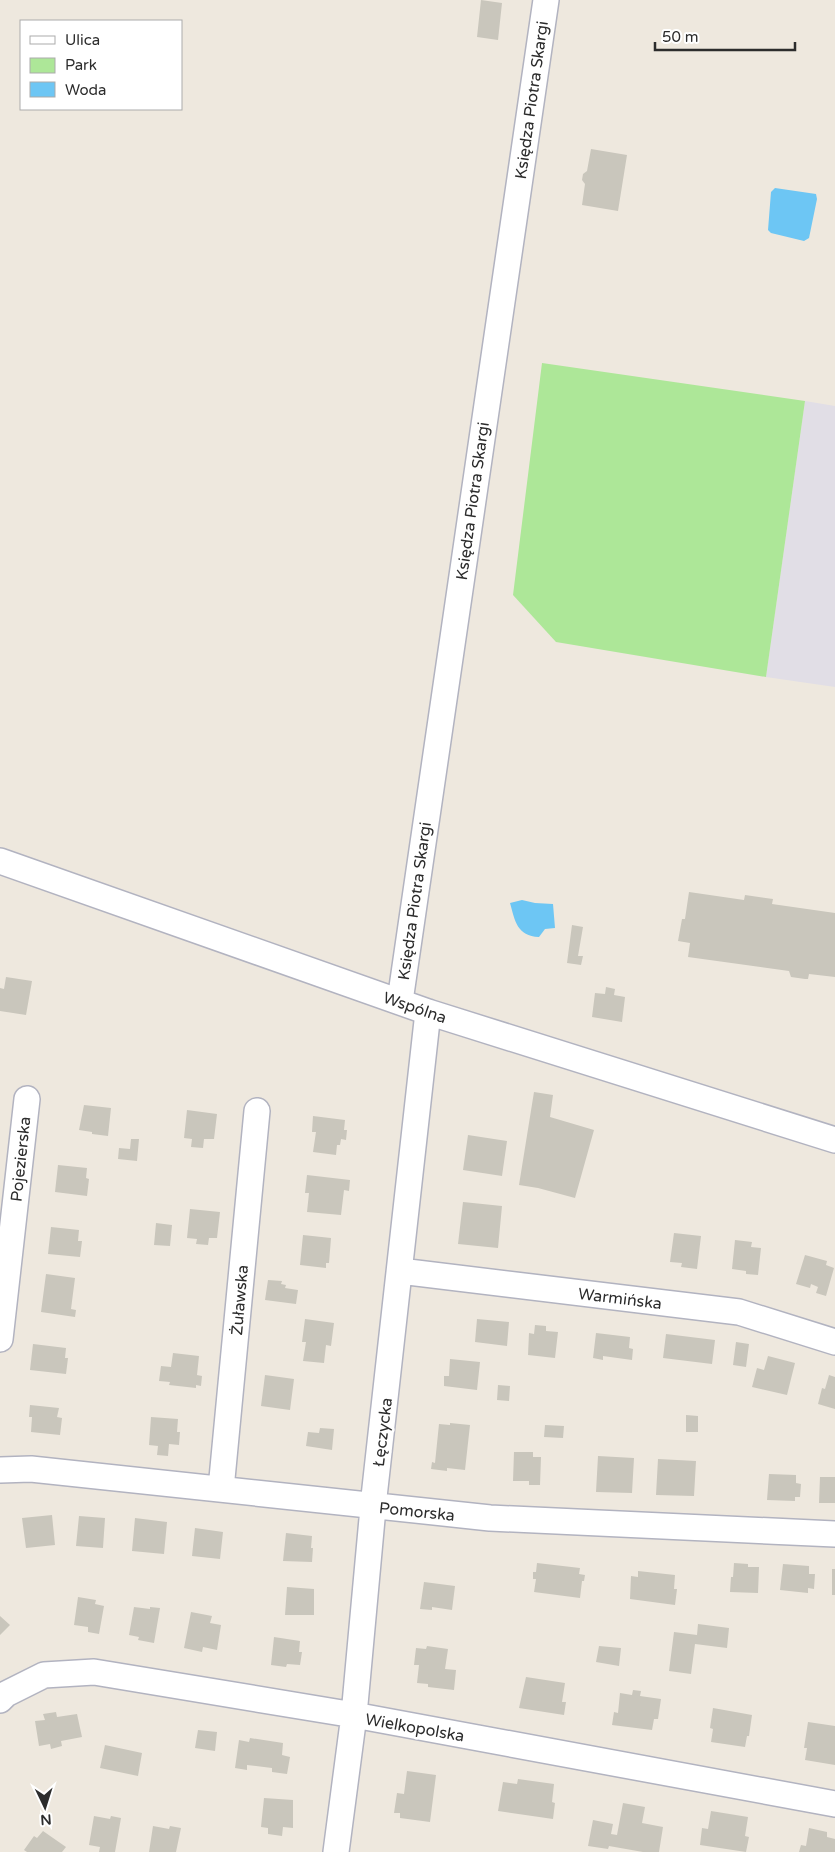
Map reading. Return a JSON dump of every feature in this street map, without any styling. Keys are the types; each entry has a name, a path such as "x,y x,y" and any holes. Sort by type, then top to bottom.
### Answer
{"street":[{"name":"Księdza Piotra Skargi","path":"400,1001 546,0"},
{"name":"Wspólna","path":"0,861 428,1012 835,1140"},
{"name":"Łęczycka","path":"336,1852 354,1715 374,1506 428,1012"},
{"name":"Pojezierska","path":"0,1339 27,1099"},
{"name":"Żuławska","path":"221,1489 257,1111"},
{"name":"Warmińska","path":"400,1271 738,1312 835,1342"},
{"name":"Pomorska","path":"0,1470 31,1469 490,1518 835,1534"},
{"name":"Wielkopolska","path":"0,1700 6,1694 44,1675 94,1672 354,1715 835,1804"}],"shaded area":[{"path":"805,401 835,406 835,687 766,677"}],"green space":[{"path":"542,363 805,401 766,677 556,642 513,595"}],"water":[{"path":"775,188 816,194 817,199 809,238 804,241 771,233 768,230 771,192"},
{"path":"522,900 553,904 555,928 545,929 539,937 521,931 510,903"}],"building":[{"path":"481,0 502,3 498,40 477,37"},
{"path":"591,149 627,155 618,211 582,205 585,184 582,180 583,174 587,171"},
{"path":"689,892 744,900 745,895 773,899 772,904 835,913 835,977 809,974 808,979 805,979 791,977 789,971 688,957 690,943 678,941 682,919 685,919"},
{"path":"572,925 583,927 578,956 583,956 581,965 567,963"},
{"path":"6,977 32,981 26,1015 0,1011 0,988 4,989"},
{"path":"606,987 615,989 614,995 625,997 622,1022 592,1017 595,993 605,994"},
{"path":"534,1092 553,1095 550,1117 594,1130 575,1198 519,1185"},
{"path":"84,1105 111,1108 108,1136 79,1130"},
{"path":"187,1110 217,1114 214,1139 204,1139 203,1148 191,1147 192,1139 184,1138"},
{"path":"313,1116 345,1120 346,1140 341,1139 340,1145 337,1145 336,1155 313,1152 316,1132 312,1132"},
{"path":"468,1135 507,1141 502,1176 463,1170"},
{"path":"131,1139 139,1139 137,1161 118,1159 119,1148 130,1149"},
{"path":"58,1165 87,1168 86,1178 89,1179 87,1196 55,1192"},
{"path":"307,1175 350,1180 349,1191 344,1190 341,1215 307,1212 309,1193 305,1193"},
{"path":"463,1202 502,1206 498,1248 458,1244"},
{"path":"190,1209 220,1212 217,1238 209,1238 208,1245 196,1244 197,1239 187,1238"},
{"path":"156,1223 172,1225 170,1246 154,1245"},
{"path":"51,1227 79,1230 78,1241 82,1241 80,1257 48,1254"},
{"path":"674,1233 701,1236 697,1269 681,1267 682,1263 670,1262"},
{"path":"303,1235 331,1238 329,1263 326,1263 326,1268 300,1265"},
{"path":"735,1240 752,1242 751,1247 761,1248 758,1275 746,1274 746,1271 732,1269"},
{"path":"805,1255 827,1261 826,1265 834,1268 826,1296 816,1293 818,1287 811,1284 810,1288 796,1284"},
{"path":"46,1274 75,1278 71,1309 76,1310 75,1317 41,1312"},
{"path":"268,1280 282,1281 281,1284 286,1285 285,1288 298,1290 296,1304 265,1300"},
{"path":"305,1319 334,1323 331,1346 326,1345 324,1363 303,1361 306,1342 302,1342"},
{"path":"477,1319 509,1322 507,1346 475,1342"},
{"path":"535,1325 546,1326 546,1331 558,1332 555,1358 528,1355 529,1333 534,1334"},
{"path":"596,1333 630,1337 629,1348 633,1349 632,1360 603,1356 603,1360 593,1358"},
{"path":"666,1334 715,1340 712,1364 663,1358"},
{"path":"736,1342 749,1344 746,1367 733,1365"},
{"path":"33,1344 66,1348 65,1358 68,1358 66,1374 30,1370"},
{"path":"173,1353 199,1356 197,1375 202,1376 201,1386 196,1385 196,1388 169,1385 170,1382 159,1381 161,1366 171,1367"},
{"path":"768,1356 795,1363 787,1395 752,1387 757,1368 764,1370"},
{"path":"450,1359 480,1362 477,1390 444,1386 444,1376 449,1376"},
{"path":"265,1375 294,1379 290,1410 261,1406"},
{"path":"829,1375 835,1377 835,1409 818,1404 822,1388 825,1389"},
{"path":"498,1385 510,1386 509,1401 497,1400"},
{"path":"30,1405 59,1408 57,1417 62,1418 60,1435 31,1432 32,1417 29,1417"},
{"path":"686,1415 698,1416 698,1432 686,1432"},
{"path":"151,1417 178,1419 179,1445 169,1444 168,1456 157,1455 158,1446 149,1445"},
{"path":"450,1423 470,1425 465,1470 447,1468 447,1471 431,1469 432,1462 435,1463 439,1424 450,1425"},
{"path":"545,1425 564,1426 563,1438 544,1437"},
{"path":"320,1428 334,1429 332,1450 306,1446 308,1432 319,1433"},
{"path":"514,1452 533,1452 533,1457 541,1457 540,1485 529,1485 529,1481 513,1481"},
{"path":"598,1456 634,1458 632,1493 596,1492"},
{"path":"658,1459 696,1461 694,1496 656,1495"},
{"path":"769,1474 796,1475 796,1483 801,1484 800,1497 795,1497 795,1501 767,1500"},
{"path":"820,1477 835,1477 835,1503 819,1503"},
{"path":"52,1515 55,1545 26,1548 22,1518"},
{"path":"79,1516 105,1518 103,1548 76,1546"},
{"path":"135,1518 167,1522 164,1554 132,1551"},
{"path":"195,1528 223,1532 220,1559 192,1556"},
{"path":"286,1533 312,1536 312,1562 283,1561"},
{"path":"537,1563 580,1568 579,1574 585,1575 584,1581 582,1581 580,1598 534,1592 536,1579 533,1579 533,1572 536,1572"},
{"path":"734,1563 748,1564 748,1567 759,1567 758,1593 730,1592"},
{"path":"783,1564 809,1566 809,1574 815,1574 814,1589 808,1588 808,1593 780,1590"},
{"path":"832,1569 835,1569 835,1595 832,1595"},
{"path":"638,1571 675,1575 674,1589 677,1589 675,1605 630,1599 631,1576 638,1577"},
{"path":"424,1582 455,1586 452,1610 432,1607 432,1610 420,1609"},
{"path":"287,1587 314,1589 314,1615 285,1615"},
{"path":"78,1597 96,1600 95,1604 104,1606 99,1634 88,1632 88,1627 74,1625"},
{"path":"134,1607 160,1608 154,1643 138,1640 139,1637 129,1635"},
{"path":"191,1612 212,1616 210,1623 221,1625 217,1650 203,1647 202,1652 184,1648"},
{"path":"0,1616 10,1625 0,1635"},
{"path":"698,1624 729,1628 727,1648 695,1644 691,1674 669,1671 674,1632 697,1635"},
{"path":"274,1637 300,1641 299,1652 302,1652 300,1665 287,1664 286,1667 271,1665"},
{"path":"427,1646 448,1649 445,1669 456,1670 454,1690 428,1687 428,1684 417,1683 419,1665 414,1665 416,1648 426,1649"},
{"path":"599,1646 621,1648 619,1666 596,1662"},
{"path":"526,1677 565,1683 562,1702 566,1702 564,1715 519,1708"},
{"path":"633,1690 641,1691 640,1696 661,1699 658,1719 654,1719 652,1730 612,1725 614,1712 618,1713 620,1693 632,1695"},
{"path":"713,1708 752,1715 749,1736 747,1736 745,1747 711,1742 713,1729 710,1728"},
{"path":"56,1712 57,1717 77,1714 82,1737 61,1741 62,1746 51,1749 50,1744 39,1746 35,1721 45,1720 43,1714"},
{"path":"808,1722 835,1726 835,1765 805,1760 807,1748 804,1748"},
{"path":"198,1730 217,1732 215,1751 195,1748"},
{"path":"250,1738 283,1743 282,1755 290,1757 287,1774 272,1772 272,1768 247,1765 247,1770 235,1768 239,1740 249,1742"},
{"path":"105,1745 142,1753 138,1776 100,1768"},
{"path":"407,1771 436,1775 430,1822 400,1818 400,1813 394,1813 397,1793 404,1794"},
{"path":"518,1779 554,1784 552,1802 555,1803 553,1819 498,1811 503,1782 517,1784"},
{"path":"264,1798 293,1800 293,1828 283,1827 282,1836 268,1834 268,1828 261,1827"},
{"path":"623,1803 645,1807 642,1823 663,1827 659,1852 643,1852 609,1846 608,1849 588,1846 593,1820 613,1824 611,1834 617,1835"},
{"path":"711,1811 748,1817 745,1836 749,1837 746,1852 700,1845 702,1828 708,1829"},
{"path":"94,1816 110,1819 111,1816 121,1818 115,1852 99,1852 100,1847 89,1845"},
{"path":"153,1826 169,1829 170,1826 181,1828 176,1852 149,1852"},
{"path":"809,1828 827,1832 827,1837 835,1839 835,1852 799,1852 801,1845 806,1846"},
{"path":"43,1831 66,1847 62,1852 27,1852 24,1850 34,1836 37,1838"}]}
